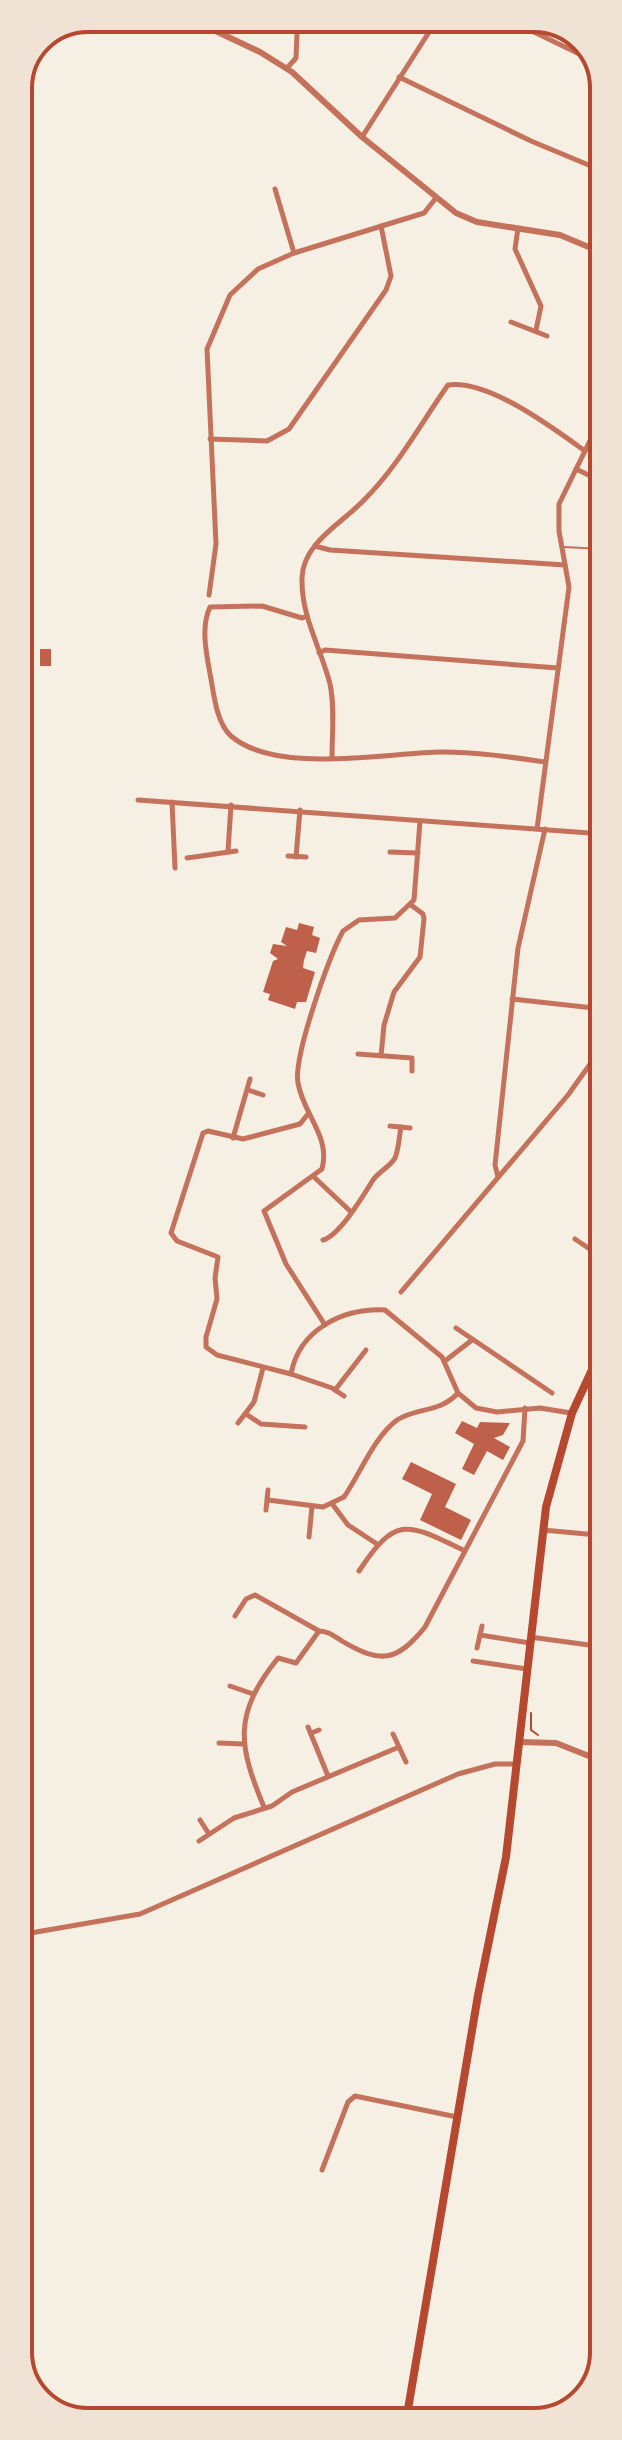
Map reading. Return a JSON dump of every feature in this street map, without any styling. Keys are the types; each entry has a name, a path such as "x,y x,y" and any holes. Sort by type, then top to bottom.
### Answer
{"highway":[{"path":"408,2408 457,2117 506,1857 543,1530 572,1413 590,1374"}],"street":[{"path":"216,32 287,68 362,137 456,213 477,222 560,235 590,248"},
{"path":"287,68 296,58 297,32"},
{"path":"362,137 429,32"},
{"path":"534,32 577,53"},
{"path":"399,77 531,141 590,166"},
{"path":"275,189 294,253"},
{"path":"209,595 216,544 207,349 211,333 240,283 258,269 294,253 424,213 436,198"},
{"path":"210,439 267,441 289,429 386,290 391,276 381,226"},
{"path":"518,227 515,249 541,306 536,330"},
{"path":"511,322 547,336"},
{"path":"332,757 331,692 307,616 302,579 305,560 314,546 367,498 416,435 448,385 462,383 522,410 585,451"},
{"path":"537,829 569,587 561,547 559,504 590,441"},
{"path":"576,469 590,476"},
{"path":"314,546 345,552 565,565"},
{"path":"307,616 302,618 262,606 210,607 206,625 208,659 217,706 230,736 258,751 332,757 442,752 545,762"},
{"path":"319,653 325,650 558,668"},
{"path":"138,800 590,833"},
{"path":"172,802 175,868"},
{"path":"228,851 231,805"},
{"path":"296,857 300,810"},
{"path":"325,1325 286,1264 265,1217 267,1207 322,1169 325,1153 308,1114 297,1067 336,943 353,922 387,921 411,905 416,890 420,821"},
{"path":"498,1177 495,1165 518,948 545,829"},
{"path":"187,858 236,851"},
{"path":"390,852 418,853"},
{"path":"166,853 175,853"},
{"path":"288,856 306,857"},
{"path":"381,1056 384,1025 394,992 420,957 424,919 423,914 411,905"},
{"path":"512,999 590,1008"},
{"path":"358,1054 412,1058 412,1071"},
{"path":"401,1292 568,1095 590,1064"},
{"path":"233,1138 250,1079"},
{"path":"248,1090 263,1095"},
{"path":"308,1114 304,1121 294,1127 272,1129 252,1138 233,1138 208,1131 203,1133 171,1233 177,1241 218,1257 215,1278 217,1299 206,1347 217,1355 291,1374 344,1396"},
{"path":"390,1126 410,1128"},
{"path":"323,1240 332,1238 350,1211 366,1198 373,1181 396,1155 401,1127"},
{"path":"314,1177 350,1211"},
{"path":"575,1239 590,1249"},
{"path":"291,1374 300,1345 325,1325 350,1313 385,1310 445,1361 458,1393 476,1408 488,1411 525,1408 572,1413"},
{"path":"456,1328 541,1389 552,1393"},
{"path":"465,1334 470,1328"},
{"path":"445,1361 472,1340"},
{"path":"335,1390 366,1350"},
{"path":"238,1423 254,1402 263,1368"},
{"path":"268,1500 312,1506 333,1505 344,1497 392,1424 408,1414 443,1406 458,1393"},
{"path":"235,1616 246,1599 255,1595 373,1657 399,1653 425,1627 523,1441 525,1408"},
{"path":"246,1414 261,1424 305,1427"},
{"path":"294,1417 294,1426"},
{"path":"266,1510 268,1490"},
{"path":"333,1505 348,1525 377,1544"},
{"path":"309,1537 312,1506"},
{"path":"359,1571 377,1544 391,1533 410,1528 423,1530 463,1550"},
{"path":"543,1530 590,1534"},
{"path":"477,1648 482,1626"},
{"path":"264,1807 250,1774 243,1744 253,1694 278,1658 296,1663 319,1631"},
{"path":"480,1635 590,1646"},
{"path":"473,1661 527,1669"},
{"path":"230,1686 253,1694"},
{"path":"319,1730 309,1730 328,1776"},
{"path":"393,1734 406,1762"},
{"path":"519,1742 556,1743 590,1756"},
{"path":"219,1743 243,1744"},
{"path":"199,1841 234,1818 279,1803 292,1792 399,1747"},
{"path":"32,1933 140,1914 458,1774 495,1764 517,1764"},
{"path":"200,1820 209,1834"},
{"path":"322,2170 348,2102 355,2096 457,2117"}],"lane":[{"path":"561,547 590,548"},
{"path":"209,595 210,607"}],"path":[{"path":"531,1704 533,1733"}],"building":[{"path":"40,649 51,649 51,666 40,666"},
{"path":"299,923 314,927 312,935 320,938 316,953 307,951 304,960 303,968 315,972 306,1002 297,1002 295,1009 268,1000 270,994 263,992 273,961 278,959 270,953 273,944 287,946 281,942 286,927 297,930"},
{"path":"462,1421 477,1428 480,1422 510,1423 503,1435 494,1438 510,1447 503,1460 487,1451 474,1475 462,1469 474,1444 455,1433"},
{"path":"411,1462 456,1484 445,1507 471,1520 461,1540 420,1520 432,1494 402,1479"}]}
